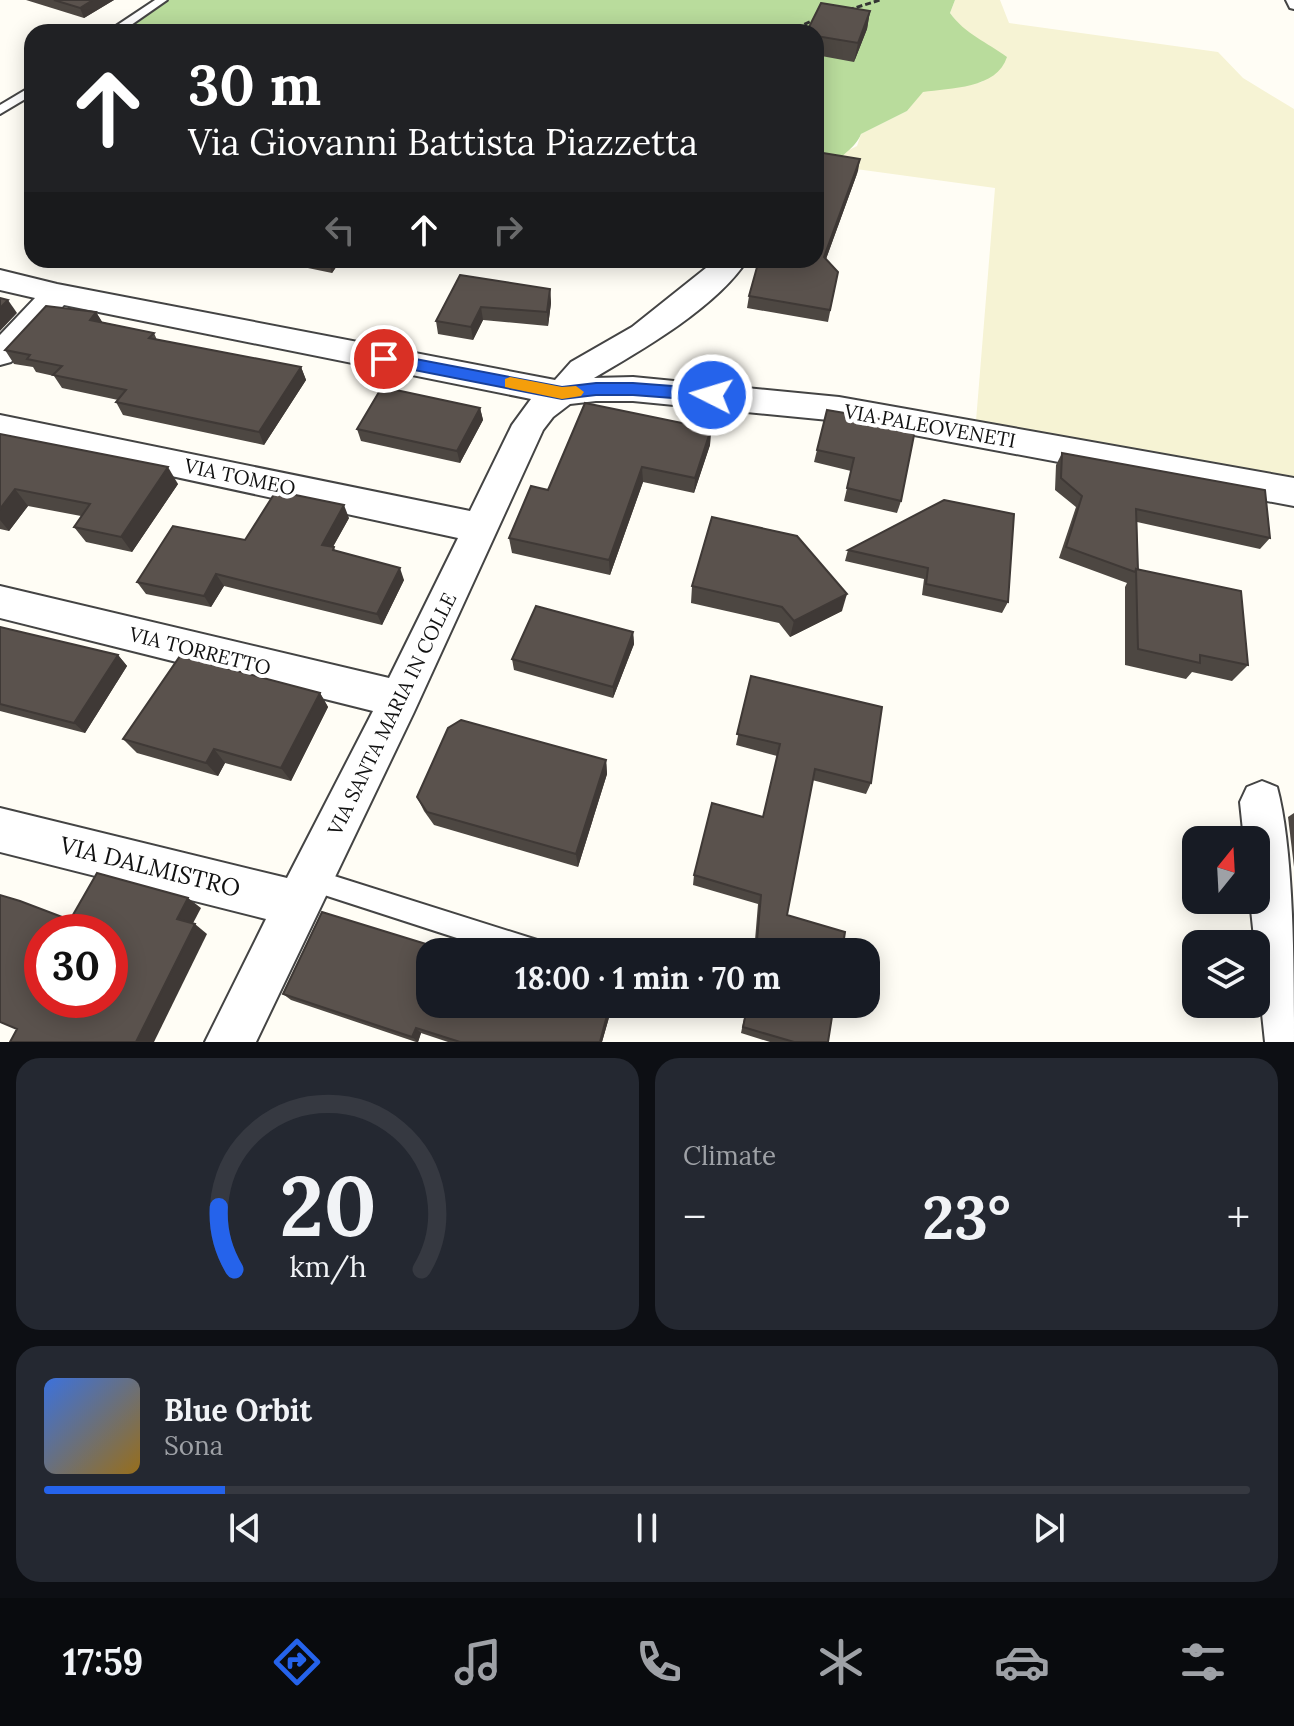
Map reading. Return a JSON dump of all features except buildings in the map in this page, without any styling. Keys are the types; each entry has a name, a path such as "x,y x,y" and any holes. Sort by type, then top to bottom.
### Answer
{"street":[{"name":"VIA SANTA MARIA IN COLLE","path":"230,1042 400,699 529,425 541,408 562,393 582,370 643,335 725,268"},
{"name":"VIA PALEOVENETI","path":"0,280 57,294 562,393 633,389 839,409 1294,492"},
{"path":"0,354 57,294"},
{"name":"VIA TOMEO","path":"0,427 480,528"},
{"name":"VIA TORRETTO","path":"0,602 400,699"},
{"path":"1262,802 1290,1042"},
{"name":"VIA DALMISTRO","path":"0,830 306,892"}],"lane":[{"path":"125,24 162,0"},
{"path":"1291,0 1294,6"},
{"path":"0,110 24,95"},
{"path":"306,892 483,938"}],"path":[{"path":"843,11 880,0"},
{"path":"806,24 821,17"}],"shaded area":[{"path":"955,0 1000,0 1009,23 1218,52 1243,78 1294,109 1294,480 976,421 995,188 834,166 841,154 857,146 861,134 907,111 923,91 982,82 1006,57 965,31 950,13"}],"green space":[{"path":"156,0 955,0 950,13 956,20 1007,57 1002,68 983,81 959,88 923,92 907,111 861,134 834,166 824,164 824,24 119,24"}],"slow traffic":[{"path":"510,383 562,393 576,392"}],"route":[{"path":"384,359 562,393 633,389 712,395"}]}
